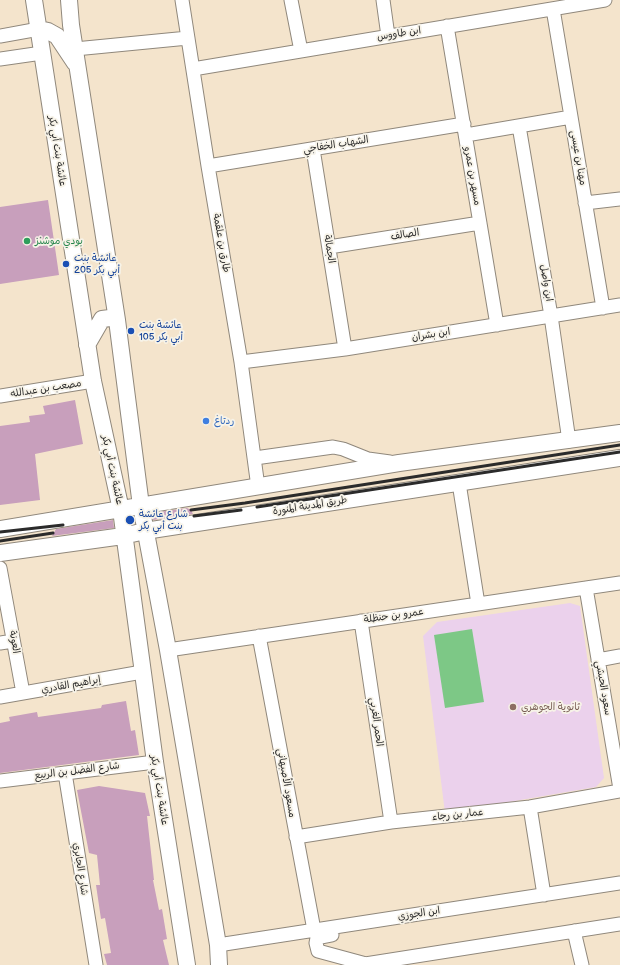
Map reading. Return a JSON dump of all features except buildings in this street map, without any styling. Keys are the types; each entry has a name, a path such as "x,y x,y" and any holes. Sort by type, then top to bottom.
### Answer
{"main road":[{"name":"عائشة بنت أبي بكر","path":"34,0 93,381 121,510 123,536 155,762 187,965"},
{"name":"عائشة بنت أبي بكر","path":"69,3 117,320 141,506 168,650 218,945 219,965"},
{"path":"42,53 57,36 64,22 69,3"},
{"path":"39,30 48,31 57,36 78,68"},
{"path":"87,345 102,319 110,318 117,320"},
{"path":"0,529 399,463 620,433"},
{"name":"طريق المدينة المنورة","path":"0,553 123,536 145,531 620,458"}],"street":[{"name":"طارق بن علقمة","path":"182,0 241,362 258,487"},
{"path":"291,0 301,51"},
{"path":"383,0 388,36"},
{"name":"ابن طاووس","path":"193,69 447,26 534,6 553,9 605,0"},
{"name":"مهنا بن عيسى","path":"553,9 603,308"},
{"name":"مسهر بن عمرو","path":"447,26 497,325"},
{"path":"0,36 39,30"},
{"path":"75,50 188,38"},
{"path":"0,59 42,53"},
{"name":"الشهاب الخفاجي","path":"208,166 313,149 465,130 519,126 571,117"},
{"name":"ابن واصل","path":"519,126 551,316 569,441"},
{"name":"الجمالة","path":"313,149 345,349"},
{"path":"586,203 620,199"},
{"name":"الصالف","path":"329,247 480,223"},
{"name":"ابن بشران","path":"241,362 345,349 620,305"},
{"name":"مصعب بن عبدالله","path":"0,396 93,381"},
{"path":"255,458 333,447 343,449 368,459 399,463"},
{"path":"459,483 478,604"},
{"name":"العونة","path":"0,568 23,693"},
{"name":"عمرو بن حنظلة","path":"168,650 620,583"},
{"name":"سعود الحبشي","path":"586,588 620,790"},
{"name":"الحمر الغربي","path":"362,621 391,822"},
{"name":"مسعود الأصبهاني","path":"259,636 314,930"},
{"path":"0,643 13,641"},
{"path":"598,660 620,656"},
{"name":"إبراهيم القادري","path":"0,697 142,672"},
{"name":"شارع الفضل بن الربيع","path":"0,781 155,762"},
{"name":"شارع الجابري","path":"65,773 96,965"},
{"name":"عمار بن رجاء","path":"296,837 391,822 530,807 620,790"},
{"path":"530,807 544,895"},
{"name":"ابن الجوزي","path":"218,945 620,883"},
{"path":"379,920 365,929 317,938 316,943 318,951 362,964 408,961 620,924"},
{"path":"574,931 582,965"}],"shaded area":[{"name":"ثانوية الجوهري","path":"570,603 580,606 604,778 596,787 445,813 423,636 437,622"}],"green space":[{"path":"472,629 484,702 445,708 434,635"}],"railway":[{"path":"191,510 620,445"},
{"path":"257,507 620,452"},
{"path":"194,516 241,510"},
{"path":"0,532 63,525"},
{"path":"0,541 53,533"}],"place":[{"name":"بودي موشنز","path":"27,241"},
{"name":"عائشة بنت أبي بكر 205","path":"66,264"},
{"name":"عائشة بنت أبي بكر 105","path":"131,331"},
{"name":"ردتاغ","path":"206,421"},
{"name":"شارع عائشة بنت أبي بكر","path":"130,520"},
{"name":"ثانوية الجوهري","path":"513,707"}]}
